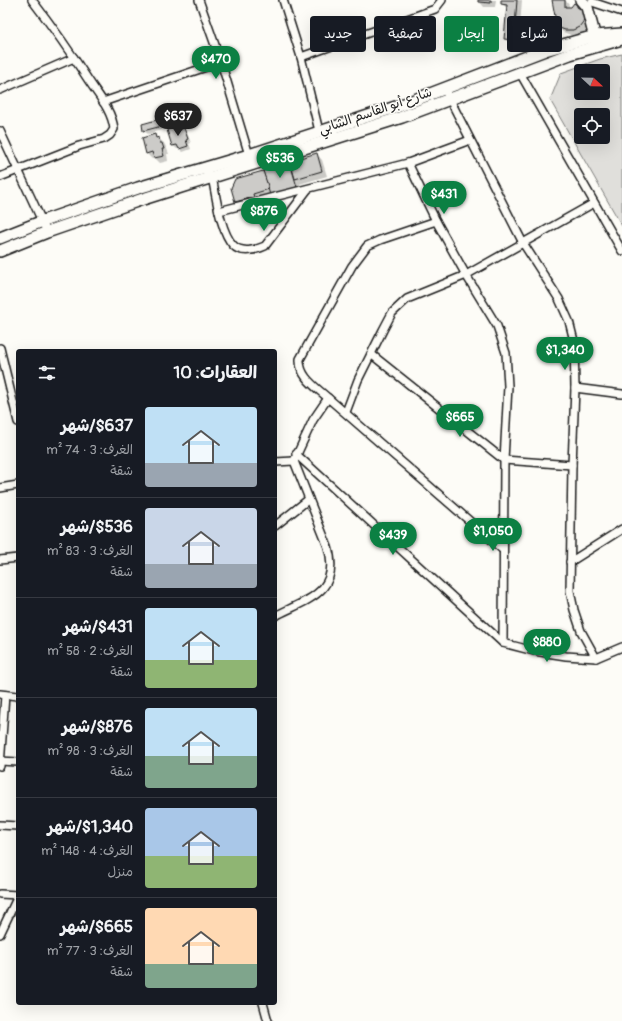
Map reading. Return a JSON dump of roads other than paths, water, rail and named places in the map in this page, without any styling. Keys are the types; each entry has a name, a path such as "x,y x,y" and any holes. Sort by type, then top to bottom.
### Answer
{"main road":[{"path":"587,1 586,7 596,41"},
{"name":"شارع أبو القاسم الشابي","path":"0,238 43,221 138,188 399,106 545,50 596,41 622,34"},
{"name":"شارع أبو القاسم الشابي","path":"0,251 48,232 212,177 402,117 570,54 596,41 622,39"}],"street":[{"path":"0,177 80,146 104,139 110,135 114,129 113,121 103,102 74,58 32,0"},
{"path":"199,0 221,62 249,154"},
{"path":"283,0 301,57 319,131"},
{"path":"301,57 435,9 442,0"},
{"path":"609,0 611,8"},
{"path":"587,1 622,12"},
{"path":"0,90 74,58"},
{"path":"103,102 221,62"},
{"path":"520,73 622,251"},
{"path":"444,88 524,243 559,299 569,321 574,341 575,388 570,591 581,631 596,658"},
{"path":"0,131 48,232"},
{"path":"219,212 408,162 470,140"},
{"path":"408,162 436,221 497,326 506,353 508,386 504,460 502,550 503,643"},
{"path":"212,177 219,212 226,234 234,246 244,250 255,250 265,246 308,189"},
{"path":"346,412 358,380 392,313 408,299 466,275 594,203"},
{"path":"436,221 380,240 367,246 352,266 300,359 300,367 302,373 328,398 346,412 502,550"},
{"path":"0,348 16,414"},
{"path":"371,354 504,460 572,465"},
{"path":"575,388 622,394"},
{"path":"277,615 317,594 325,587 329,577 331,557 295,458 313,420 328,398"},
{"path":"277,462 295,458"},
{"path":"295,458 503,643 540,652 566,656 596,658 622,647"},
{"path":"0,488 16,485"},
{"path":"277,524 309,499"},
{"path":"570,562 622,529"},
{"path":"0,560 16,558"},
{"path":"0,766 2,694 16,696"},
{"path":"0,761 16,762"},
{"path":"0,825 16,826"},
{"path":"0,894 16,895"},
{"path":"0,934 16,899"},
{"path":"264,1005 268,1021"}]}
